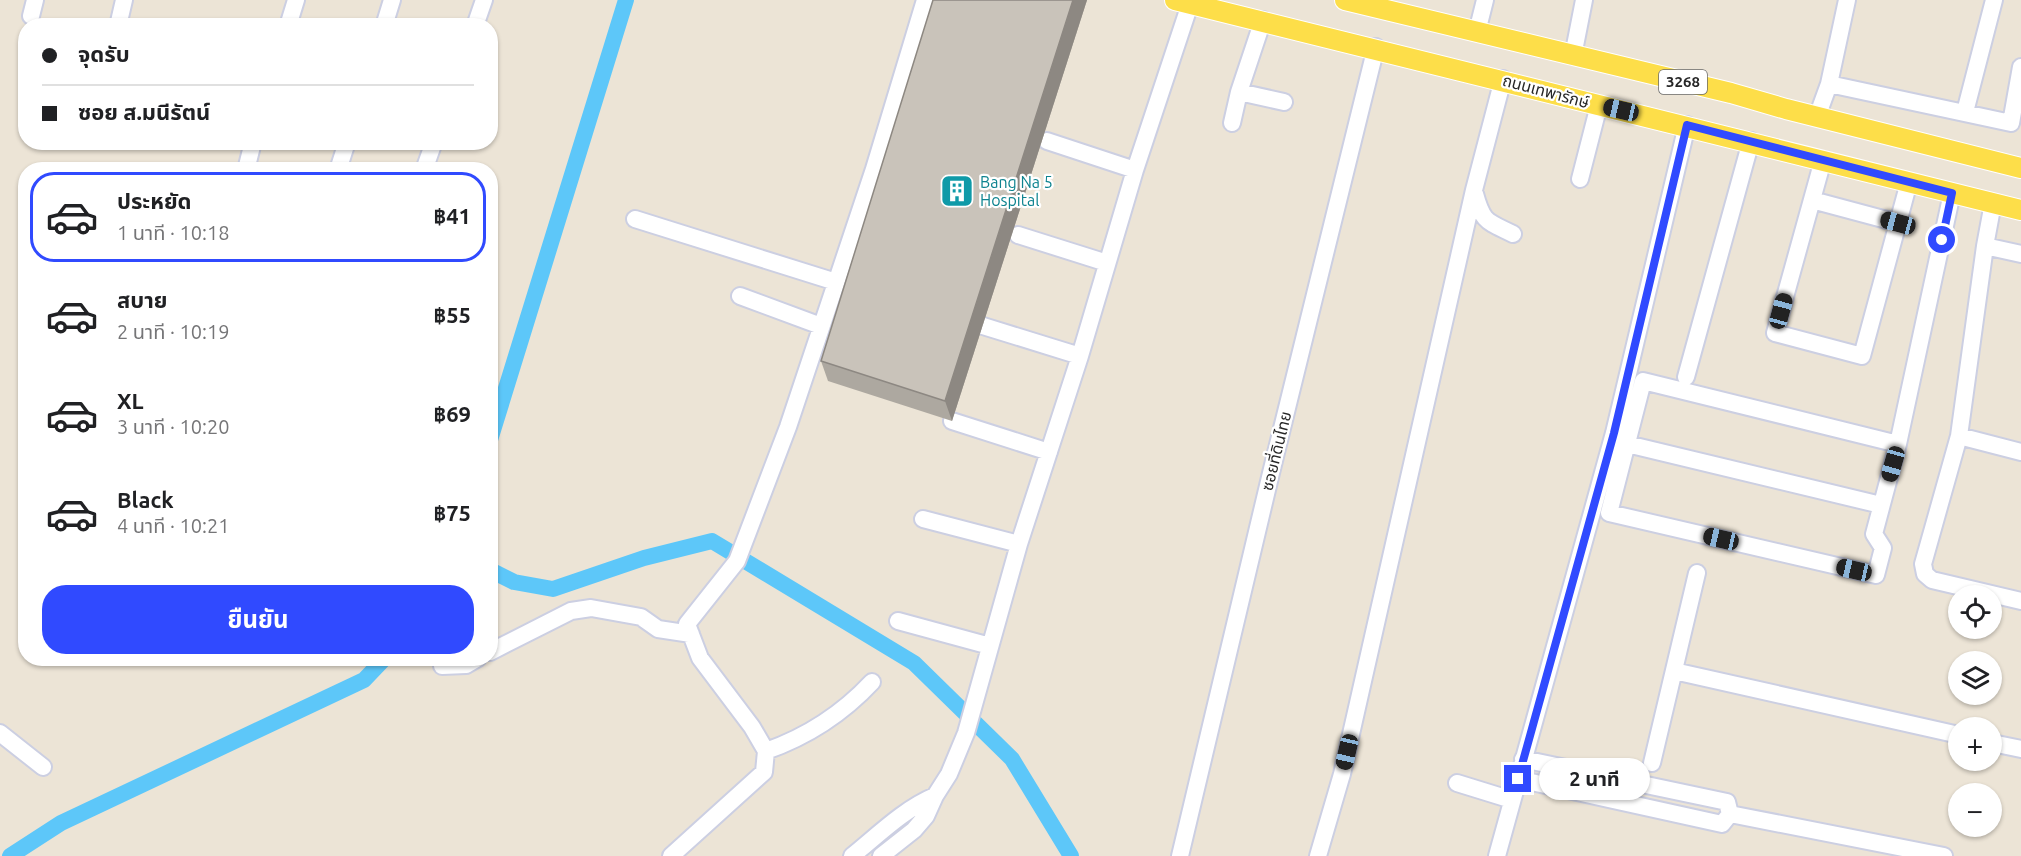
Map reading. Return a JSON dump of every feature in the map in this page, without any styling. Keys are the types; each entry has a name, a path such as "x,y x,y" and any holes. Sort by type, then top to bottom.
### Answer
{"main road":[{"name":"3268","path":"1344,0 1731,93 2021,168"},
{"name":"ถนนเทพารักษ์","path":"1182,2 1503,79 2021,210"}],"street":[{"path":"120,18 124,0"},
{"path":"290,18 296,0"},
{"path":"386,18 392,0"},
{"path":"478,18 484,0"},
{"path":"671,856 764,772 766,751 752,727 700,658 687,624 737,561 788,427 874,169 926,0"},
{"path":"1477,32 1485,0"},
{"path":"1573,56 1584,0"},
{"path":"1817,117 1829,84 1847,0"},
{"path":"1965,112 1994,0"},
{"path":"881,856 914,830 926,816 949,774 966,733 1019,544 1080,356 1182,2"},
{"path":"1232,123 1239,92 1263,20"},
{"name":"ซอยที่ดินไทย","path":"1182,856 1271,473 1376,48"},
{"path":"1829,84 2016,124 2015,91 2021,67"},
{"path":"1318,856 1342,774 1474,190 1503,79"},
{"path":"1239,92 1284,102"},
{"path":"1580,179 1599,105"},
{"path":"1497,856 1614,433 1687,125"},
{"path":"1047,141 1135,170"},
{"path":"1686,377 1751,141"},
{"path":"1823,160 1775,333 1840,351 1862,356 1909,182"},
{"path":"1474,190 1480,214 1486,220 1513,234"},
{"path":"1898,444 1643,381 1610,513 1876,575 1883,548 1874,534 1898,444 1952,193"},
{"path":"1812,201 1898,223"},
{"path":"1993,203 1984,246 1959,436 1923,564 1925,574 1932,580 2021,601"},
{"path":"635,219 836,282"},
{"path":"1018,235 1107,263"},
{"path":"1984,246 2021,254"},
{"path":"740,296 821,326"},
{"path":"983,326 1080,356"},
{"path":"952,421 1049,452"},
{"path":"1959,436 2021,452"},
{"path":"1627,444 1881,506"},
{"path":"923,519 1019,544"},
{"path":"1652,763 1697,573"},
{"path":"498,648 571,611 591,608 641,617 658,629 691,634"},
{"path":"897,621 990,646"},
{"path":"1674,671 1948,733"},
{"path":"766,751 790,742 822,723 858,697 872,682"},
{"path":"0,733 43,767"},
{"path":"2002,745 2021,749"},
{"path":"1523,759 1727,802 1730,814"},
{"path":"1518,779 1722,824 1730,814"},
{"path":"1458,783 1512,800"},
{"path":"852,856 900,816 935,796"},
{"path":"1730,814 1944,856"}],"building":[{"name":"Bang Na 5 Hospital","path":"933,0 1073,0 945,401 821,361"}],"waterway":[{"path":"498,414 626,0"},
{"path":"498,574 514,582 553,589 644,558 712,541 914,663 1012,759 1071,856"},
{"path":"10,856 61,823 364,680 377,666"}],"place":[{"name":"Bang Na 5 Hospital","path":"957,191"}],"route":[{"path":"1518,779 1614,433 1687,125 1952,193 1942,240"}]}
